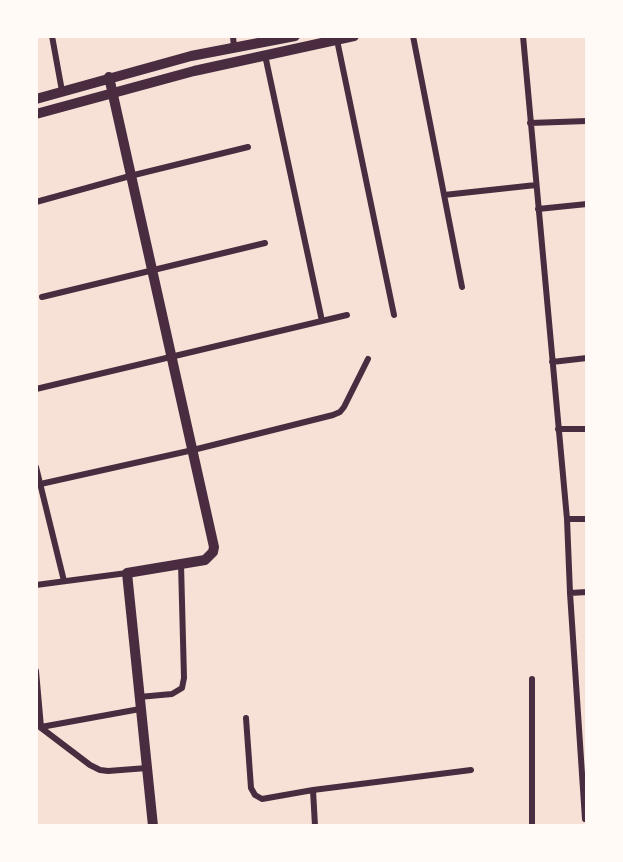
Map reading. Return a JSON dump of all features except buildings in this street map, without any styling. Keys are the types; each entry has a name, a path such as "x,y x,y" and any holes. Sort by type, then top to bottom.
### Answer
{"street":[{"path":"52,36 62,91"},
{"path":"233,36 234,49"},
{"path":"36,99 191,56 295,36"},
{"path":"36,112 265,55 354,36"},
{"path":"413,36 462,287"},
{"path":"522,36 567,519 585,819"},
{"path":"337,40 394,315"},
{"path":"265,55 322,321"},
{"path":"36,585 204,560 213,552 214,547 129,176 109,77"},
{"path":"530,123 587,121"},
{"path":"36,202 129,176 248,147"},
{"path":"444,195 536,185"},
{"path":"538,209 587,204"},
{"path":"42,297 265,243"},
{"path":"36,389 347,315"},
{"path":"552,362 587,358"},
{"path":"38,485 193,450 340,412 368,359"},
{"path":"558,429 587,429"},
{"path":"36,467 38,485 64,581"},
{"path":"567,519 587,519"},
{"path":"139,697 172,694 182,688 184,678 181,564"},
{"path":"127,573 126,582 153,826"},
{"path":"570,593 587,592"},
{"path":"36,671 39,725 90,765 100,770 147,768"},
{"path":"532,679 532,826"},
{"path":"39,725 140,710"},
{"path":"246,718 251,788 255,795 267,798 471,770"},
{"path":"313,790 315,826"}]}
